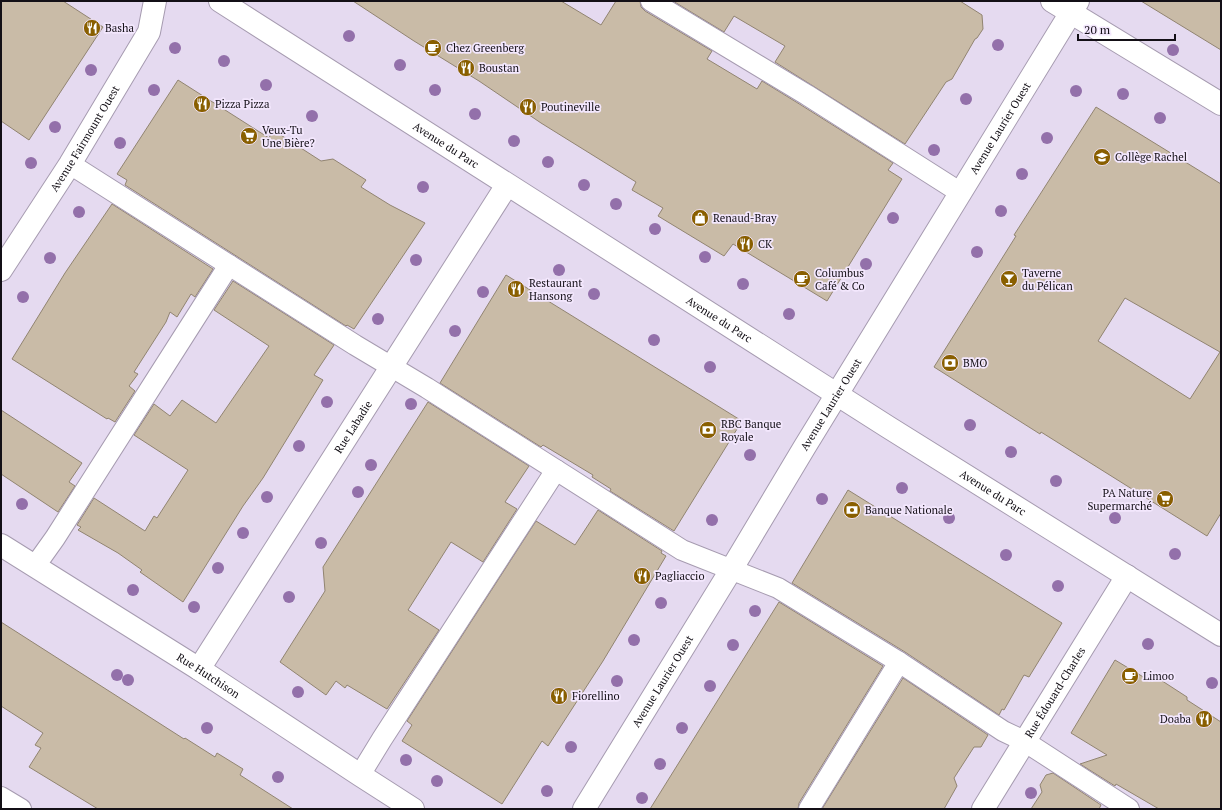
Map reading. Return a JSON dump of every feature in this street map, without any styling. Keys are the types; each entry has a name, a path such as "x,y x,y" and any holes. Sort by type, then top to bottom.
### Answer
{"street":[{"name":"Avenue Fairmount Ouest","path":"1,270 70,164 149,32 155,1"},
{"name":"Avenue du Parc","path":"220,1 506,185 1221,634"},
{"path":"1052,1 1075,7 1221,104"},
{"name":"Avenue Laurier Ouest","path":"584,809 1075,7"},
{"name":"Rue Labadie","path":"199,669 506,185"},
{"name":"Rue Hutchison","path":"1,545 199,669 360,776 413,809"},
{"name":"Rue Édouard-Charles","path":"983,809 1127,576"}],"lane":[{"path":"651,1 806,95 961,193"},
{"path":"70,164 355,346 391,366 682,550 778,588 899,662 1003,730 1024,741 1129,809"},
{"path":"35,566 59,531 229,265"},
{"path":"360,776 386,732 556,470"},
{"path":"810,809 899,662"},
{"path":"1,797 21,809"}],"building":[{"path":"1,1 63,1 103,27 29,140 1,121"},
{"path":"353,1 561,1 601,25 616,1 640,1 641,7 645,11 712,51 707,59 757,89 762,81 801,105 893,163 888,170 902,179 827,301 733,244 724,256 658,216 663,208 632,190 636,182 541,123 479,81"},
{"path":"673,1 960,1 982,15 983,29 975,39 952,79 946,82 905,144 775,62 785,46 734,16 724,32"},
{"path":"1141,1 1221,1 1221,50"},
{"path":"178,80 269,138 273,130 321,161 333,159 366,180 361,187 390,205 425,223 354,329 347,325 346,326 125,185 127,180 117,174"},
{"path":"1096,107 1221,184 1221,513 1207,536 934,367 1016,236 1014,235","holes":["1125,298 1220,352 1190,399 1098,341"]},
{"path":"112,204 213,269 195,297 191,294 177,317 170,312 166,322 134,372 138,374 129,386 135,391 115,422 108,418 107,419 12,359 65,273"},
{"path":"506,275 742,421 674,531 610,491 611,489 592,477 593,475 543,445 541,447 440,383"},
{"path":"233,281 334,345 314,375 323,380 263,478 243,506 183,602 140,572 142,570 118,553 78,530 81,527 77,525 94,498 145,531 154,516 157,518 188,470 134,435 154,404 170,416 182,400 216,423 269,346 214,310"},
{"path":"428,402 529,466 505,502 517,509 483,562 451,542 408,610 439,630 387,709 347,685 345,688 336,681 326,695 280,662 325,591 323,567"},
{"path":"1,410 82,463 69,482 75,486 58,512 1,474"},
{"path":"848,490 1062,623 1029,677 1024,675 1004,710 1002,709 999,715 905,652 792,583"},
{"path":"598,510 662,551 661,553 666,556 603,661 548,746 542,741 502,804 402,741 412,725 407,721 536,521 575,545"},
{"path":"779,602 883,666 799,803 798,809 650,809"},
{"path":"1,622 184,739 185,738 215,757 217,753 243,769 240,775 293,809 98,809 29,767 41,748 35,745 43,733 1,706"},
{"path":"1115,660 1145,678 1153,675 1187,697 1187,700 1221,722 1221,809 1159,809 1116,784 1115,786 1080,764 1107,755 1071,733"},
{"path":"903,678 988,735 981,747 974,747 954,778 957,786 944,809 822,809"},
{"path":"1053,773 1101,805 1099,809 1031,809 1042,792 1040,785 1046,775"}],"place":[{"name":"Basha","path":"92,28"},
{"name":"Chez Greenberg","path":"433,48"},
{"name":"Boustan","path":"466,68"},
{"name":"Pizza Pizza","path":"202,104"},
{"name":"Poutineville","path":"528,107"},
{"name":"Veux-Tu Une Bière?","path":"249,136"},
{"name":"Collège Rachel","path":"1102,157"},
{"name":"Renaud-Bray","path":"700,218"},
{"name":"CK","path":"745,244"},
{"name":"Columbus Café & Co","path":"802,279"},
{"name":"Taverne du Pélican","path":"1009,279"},
{"name":"Restaurant Hansong","path":"516,289"},
{"name":"BMO","path":"950,363"},
{"name":"RBC Banque Royale","path":"708,430"},
{"name":"PA Nature Supermarché","path":"1165,499"},
{"name":"Banque Nationale","path":"852,510"},
{"name":"Pagliaccio","path":"642,576"},
{"name":"Limoo","path":"1130,676"},
{"name":"Fiorellino","path":"559,696"},
{"name":"Doaba","path":"1204,719"}]}
